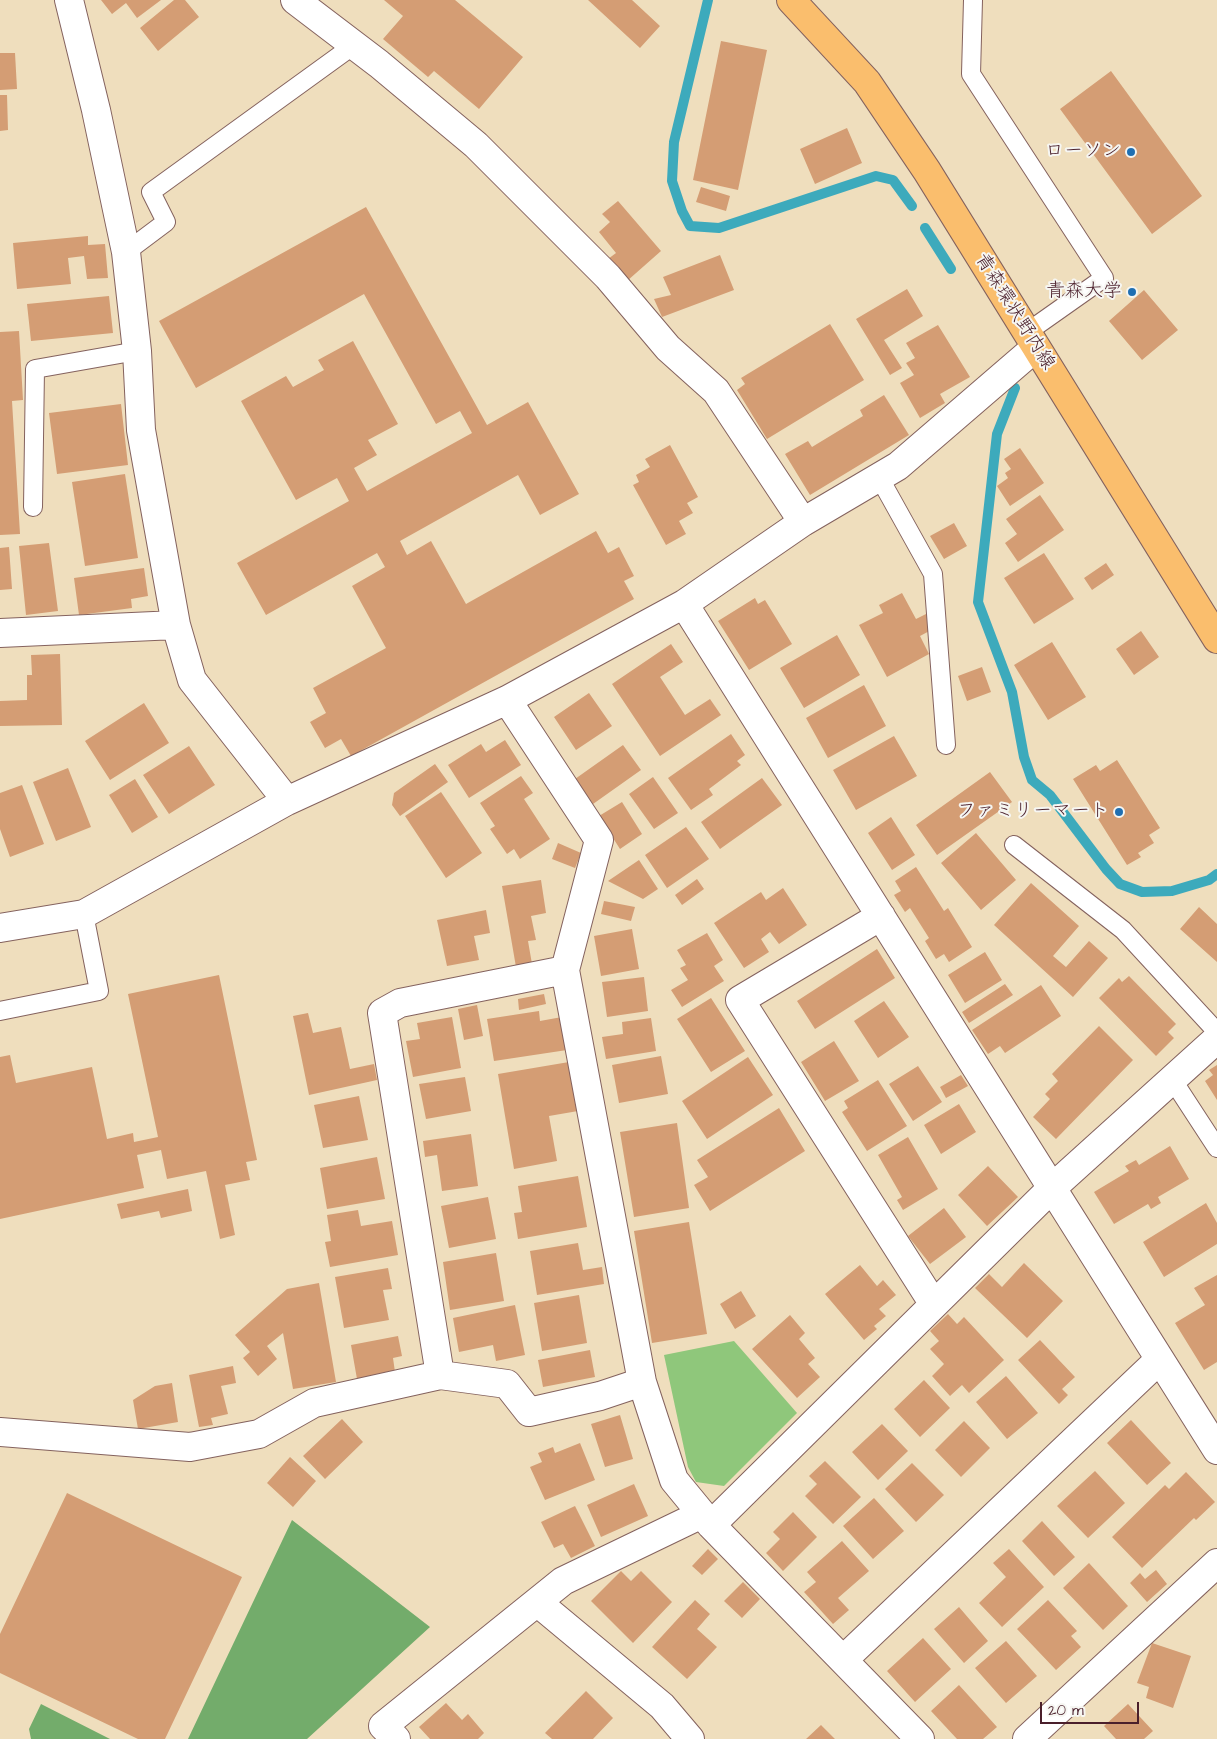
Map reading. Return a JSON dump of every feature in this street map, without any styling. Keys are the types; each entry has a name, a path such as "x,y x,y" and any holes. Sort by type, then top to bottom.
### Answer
{"main road":[{"name":"青森環状野内線","path":"791,0 867,82 927,171 1217,639"}],"street":[{"path":"69,0 96,110 126,252 137,352 141,430 176,625 192,680 287,802"},
{"path":"295,0 354,45 476,145 608,277 668,348 716,391 803,522"},
{"path":"0,928 84,914 287,802 507,700 684,604 803,522 898,466 1031,341"},
{"path":"684,604 1217,1450"},
{"path":"0,633 176,625"},
{"path":"507,700 599,840 565,970 642,1382 674,1480 707,1519 920,1739"},
{"path":"881,916 740,1000 933,1303"},
{"path":"440,1375 382,1012 400,1003 565,970"},
{"path":"396,1739 383,1726 563,1581 707,1519 1052,1188 1217,1039"},
{"path":"843,1660 1159,1360"},
{"path":"0,1432 190,1447 259,1434 314,1403 440,1375 507,1384 529,1412 600,1396 642,1382"},
{"path":"1027,1739 1217,1563"},
{"path":"536,1602 662,1706 690,1739"}],"lane":[{"path":"973,0 971,74 1104,278 1031,341"},
{"path":"126,252 166,222 151,192 354,45"},
{"path":"33,507 36,369 137,352"},
{"path":"879,477 932,574 946,745"},
{"path":"1014,845 1123,930 1217,1032"},
{"path":"0,1011 99,991 84,914"},
{"path":"1172,1079 1217,1148"}],"green space":[{"path":"734,1341 797,1413 724,1486 696,1482 688,1467 664,1355"},
{"path":"292,1520 430,1627 307,1739 188,1739"},
{"path":"41,1704 110,1739 31,1739 29,1729"}],"building":[{"path":"101,0 161,0 137,18 126,3 112,14"},
{"path":"174,0 185,0 199,17 158,51 140,28"},
{"path":"384,0 455,0 523,57 479,109 434,71 428,77 383,39 403,16"},
{"path":"588,0 632,0 660,26 640,48"},
{"path":"721,41 767,50 738,190 693,180"},
{"path":"0,53 15,53 17,89 0,90"},
{"name":"ローソン","path":"1111,71 1202,196 1152,234 1060,109"},
{"path":"0,95 7,95 8,130 0,131"},
{"path":"847,128 862,163 815,184 800,149"},
{"path":"701,187 730,196 726,211 696,202"},
{"path":"618,201 661,251 627,281 608,259 616,253 599,232 610,222 602,214"},
{"path":"366,207 487,425 528,402 579,494 540,515 518,475 400,541 407,555 431,541 466,604 596,531 608,553 619,547 634,576 624,581 634,599 351,756 341,739 325,748 310,722 326,713 313,688 386,648 352,586 385,567 377,553 266,615 237,563 349,501 337,478 296,500 241,401 286,376 293,387 324,370 318,360 353,341 398,424 368,440 377,455 354,468 367,491 472,433 460,411 436,424 364,294 196,388 159,321"},
{"path":"88,236 88,245 105,244 108,278 87,279 84,256 68,258 71,284 17,289 13,243"},
{"path":"720,255 734,290 662,317 654,299 671,295 663,277"},
{"path":"907,289 923,316 884,340 902,368 890,375 856,319"},
{"path":"1144,290 1178,330 1142,360 1109,321"},
{"path":"109,296 113,333 31,341 27,304"},
{"path":"830,324 864,380 767,439 737,390 745,384 741,378"},
{"path":"938,325 970,377 940,394 945,403 920,418 900,383 914,375 906,363 915,358 906,343"},
{"path":"19,331 23,400 12,401 20,534 0,535 0,332"},
{"path":"884,395 909,435 810,495 785,454 808,441 812,447 863,416 860,410"},
{"path":"121,404 128,465 57,474 49,413"},
{"path":"670,445 698,497 687,503 693,513 679,521 686,534 666,545 633,485 639,482 636,475 650,467 645,459"},
{"path":"1020,448 1044,483 1010,506 997,486 1008,478 1005,473 1011,469 1004,459"},
{"path":"125,474 138,558 85,566 72,482"},
{"path":"1040,495 1064,530 1018,562 1005,543 1017,534 1006,519"},
{"path":"954,523 967,546 944,559 930,536"},
{"path":"49,543 58,611 26,615 19,546"},
{"path":"9,547 12,589 0,590 0,548"},
{"path":"1044,553 1074,599 1034,624 1004,578"},
{"path":"1106,563 1114,575 1092,590 1084,578"},
{"path":"144,568 148,596 131,599 132,608 79,615 74,578"},
{"path":"902,593 916,619 928,613 935,628 920,636 929,654 887,677 859,625 883,613 879,605"},
{"path":"755,598 758,604 765,600 792,644 749,670 718,621"},
{"path":"1141,631 1159,657 1134,675 1116,649"},
{"path":"837,635 860,675 804,708 780,668"},
{"path":"1052,642 1086,697 1048,720 1014,665"},
{"path":"671,644 683,662 660,677 685,715 710,699 721,715 660,756 612,684"},
{"path":"60,654 62,725 0,726 0,701 27,700 27,675 32,675 31,655"},
{"path":"982,667 991,692 967,701 958,676"},
{"path":"864,685 886,726 828,758 806,718"},
{"path":"589,693 612,726 576,750 554,717"},
{"path":"144,703 169,743 110,780 85,741"},
{"path":"731,734 745,755 737,761 741,765 709,789 713,795 691,810 668,778"},
{"path":"894,736 917,776 856,810 833,770"},
{"path":"505,740 521,765 469,798 448,765 481,744 486,752"},
{"path":"623,745 641,770 593,804 575,779"},
{"path":"189,746 215,785 169,814 143,775"},
{"path":"1117,760 1160,828 1149,835 1154,843 1138,853 1141,857 1127,865 1073,779 1096,765 1100,771"},
{"path":"435,764 448,782 400,816 392,805 394,793"},
{"path":"68,768 91,827 56,841 33,782"},
{"path":"990,772 1012,802 937,855 916,825"},
{"path":"521,776 533,793 524,799 550,839 520,859 514,849 507,854 490,829 495,826 480,803"},
{"path":"653,777 678,813 654,829 629,794"},
{"path":"762,778 782,805 720,849 701,822"},
{"path":"135,779 158,817 132,833 109,795"},
{"path":"22,785 44,844 10,857 0,829 0,793"},
{"path":"441,792 482,853 446,878 405,816"},
{"path":"622,802 642,834 620,849 599,816"},
{"path":"891,817 915,855 892,870 868,833"},
{"path":"686,827 709,859 667,888 645,855"},
{"path":"976,833 1016,880 981,910 941,863"},
{"path":"558,843 581,853 575,868 552,859"},
{"path":"639,860 658,889 643,899 608,881"},
{"path":"916,867 944,911 948,908 972,947 949,962 944,954 936,959 925,941 929,938 910,908 905,912 894,895 901,891 895,881"},
{"path":"697,879 704,889 682,905 675,895"},
{"path":"541,880 546,913 531,916 536,940 528,941 532,964 516,967 502,886"},
{"path":"1031,883 1079,926 1053,956 1066,967 1089,941 1108,958 1073,997 994,925"},
{"path":"783,888 807,925 779,944 770,932 761,939 769,952 744,968 714,923 761,892 766,900"},
{"path":"604,901 635,907 631,921 601,914"},
{"path":"1199,907 1217,924 1217,962 1180,929"},
{"path":"486,910 490,933 474,936 479,960 447,966 437,920"},
{"path":"632,929 639,969 601,976 594,936"},
{"path":"707,933 723,960 714,966 724,981 682,1007 671,990 688,980 680,968 686,965 677,950"},
{"path":"877,949 895,978 815,1029 797,1001"},
{"path":"985,952 1002,980 965,1003 948,975"},
{"path":"219,975 257,1160 246,1162 250,1180 225,1185 235,1235 220,1239 206,1171 167,1179 161,1150 137,1155 144,1188 0,1219 0,1057 10,1055 16,1083 92,1067 107,1139 133,1133 134,1142 158,1137 128,994"},
{"path":"1129,976 1176,1024 1168,1032 1174,1038 1156,1056 1099,998 1119,978 1122,982"},
{"path":"644,977 648,1011 607,1017 602,982"},
{"path":"1005,984 1013,995 969,1023 962,1012"},
{"path":"1041,985 1061,1016 1005,1053 1000,1046 988,1054 972,1030"},
{"path":"544,994 546,1004 519,1010 518,999"},
{"path":"711,998 745,1051 711,1072 677,1019"},
{"path":"884,1001 909,1037 878,1058 854,1021"},
{"path":"477,1005 483,1036 464,1040 458,1009"},
{"path":"539,1011 540,1021 562,1017 567,1050 494,1061 487,1019"},
{"path":"308,1013 313,1033 341,1027 350,1069 374,1064 377,1080 309,1095 293,1016"},
{"path":"452,1017 461,1068 413,1077 406,1041 420,1039 417,1023"},
{"path":"651,1018 656,1051 606,1059 602,1037 623,1034 622,1022"},
{"path":"1099,1026 1133,1060 1056,1139 1033,1117 1050,1099 1045,1094 1058,1081 1052,1074"},
{"path":"834,1041 859,1081 825,1101 801,1062"},
{"path":"661,1056 668,1094 619,1103 612,1065"},
{"path":"748,1057 773,1095 707,1139 682,1101"},
{"path":"569,1062 578,1111 549,1116 557,1161 514,1169 498,1074"},
{"path":"1217,1065 1217,1100 1205,1081 1213,1075 1209,1070"},
{"path":"918,1066 942,1102 913,1121 889,1084"},
{"path":"961,1075 968,1086 946,1098 940,1087"},
{"path":"465,1077 471,1111 426,1119 419,1084"},
{"path":"878,1080 907,1126 867,1151 842,1112 848,1108 844,1101"},
{"path":"359,1096 368,1140 323,1148 314,1105"},
{"path":"959,1104 976,1132 941,1154 924,1125"},
{"path":"779,1108 805,1151 710,1211 694,1185 708,1177 697,1160"},
{"path":"677,1123 689,1208 634,1217 620,1132"},
{"path":"471,1134 478,1186 442,1191 437,1155 425,1157 423,1141"},
{"path":"908,1137 938,1189 903,1210 897,1200 902,1197 878,1155"},
{"path":"1170,1146 1189,1179 1158,1197 1161,1203 1151,1209 1148,1204 1114,1224 1094,1192 1129,1171 1125,1166 1136,1160 1139,1165"},
{"path":"377,1157 385,1199 327,1209 320,1168"},
{"path":"988,1166 1018,1197 987,1226 958,1195"},
{"path":"578,1176 587,1227 518,1239 514,1213 522,1212 518,1186"},
{"path":"188,1189 192,1211 161,1218 159,1211 121,1219 117,1204"},
{"path":"488,1197 496,1239 449,1248 441,1206"},
{"path":"1206,1203 1217,1223 1217,1244 1164,1277 1143,1242"},
{"path":"944,1208 966,1237 930,1264 908,1236"},
{"path":"358,1210 361,1226 392,1221 398,1255 330,1267 325,1242 331,1241 327,1215"},
{"path":"689,1222 707,1334 652,1343 634,1231"},
{"path":"578,1243 583,1270 602,1267 604,1284 537,1295 530,1251"},
{"path":"496,1253 504,1301 450,1310 443,1262"},
{"path":"1024,1263 1063,1301 1027,1338 975,1288 989,1274 1002,1287"},
{"path":"860,1265 877,1286 883,1280 896,1295 879,1309 886,1316 874,1326 877,1329 864,1340 825,1294"},
{"path":"388,1268 392,1289 383,1290 389,1320 344,1328 335,1277"},
{"path":"1217,1275 1217,1362 1204,1370 1175,1323 1205,1305 1194,1288"},
{"path":"319,1283 336,1382 293,1389 283,1333 267,1346 277,1359 258,1376 243,1358 250,1352 235,1335 287,1289"},
{"path":"741,1291 756,1316 735,1329 720,1304"},
{"path":"579,1295 587,1343 542,1351 534,1303"},
{"path":"515,1305 525,1355 496,1361 493,1345 459,1352 453,1318"},
{"path":"948,1314 957,1324 964,1317 1004,1360 969,1393 962,1385 950,1396 932,1376 944,1364 930,1349 939,1341 930,1331"},
{"path":"790,1315 805,1333 799,1339 815,1358 808,1364 820,1377 797,1398 752,1349"},
{"path":"398,1336 402,1356 393,1358 395,1372 357,1379 351,1345"},
{"path":"1040,1340 1075,1377 1062,1389 1068,1395 1059,1404 1018,1360"},
{"path":"590,1350 595,1377 543,1387 538,1360"},
{"path":"233,1366 236,1383 221,1386 228,1414 211,1418 213,1425 199,1427 189,1375"},
{"path":"1006,1376 1038,1413 1007,1439 976,1402"},
{"path":"924,1380 950,1408 920,1437 894,1409"},
{"path":"172,1383 178,1422 138,1429 133,1400 155,1386"},
{"path":"620,1415 633,1459 605,1467 591,1424"},
{"path":"342,1419 363,1442 325,1479 303,1456"},
{"path":"1131,1420 1171,1463 1147,1485 1107,1443"},
{"path":"964,1421 990,1448 961,1477 935,1450"},
{"path":"882,1424 908,1451 878,1480 852,1452"},
{"path":"580,1443 595,1480 545,1500 530,1467 542,1462 538,1453 553,1447 555,1453"},
{"path":"290,1457 316,1481 293,1507 267,1483"},
{"path":"825,1461 861,1497 833,1524 805,1496 817,1484 809,1476"},
{"path":"912,1463 944,1495 916,1522 885,1489"},
{"path":"1095,1471 1125,1503 1088,1538 1057,1506"},
{"path":"1186,1472 1215,1502 1196,1520 1194,1518 1142,1568 1112,1537 1165,1485 1169,1489"},
{"path":"634,1484 648,1516 601,1537 587,1505"},
{"path":"67,1493 242,1577 165,1739 138,1739 0,1673 0,1634"},
{"path":"874,1498 904,1531 873,1559 843,1526"},
{"path":"575,1506 595,1546 571,1558 563,1544 554,1548 541,1522"},
{"path":"793,1512 817,1537 783,1571 766,1553 780,1539 773,1532"},
{"path":"1042,1521 1075,1557 1054,1576 1022,1541"},
{"path":"842,1541 869,1571 838,1598 849,1610 833,1624 804,1592 816,1582 807,1572"},
{"path":"708,1549 718,1559 702,1575 692,1566"},
{"path":"1009,1549 1044,1587 1002,1627 979,1603 1006,1577 993,1563"},
{"path":"1089,1563 1128,1606 1103,1630 1063,1588"},
{"path":"1156,1570 1167,1584 1147,1602 1130,1583 1140,1573 1145,1579"},
{"path":"621,1571 631,1581 641,1571 672,1602 633,1643 591,1601"},
{"path":"743,1582 760,1599 742,1618 724,1601"},
{"path":"695,1600 710,1614 697,1629 717,1647 687,1679 652,1647"},
{"path":"1048,1600 1077,1631 1071,1636 1081,1647 1056,1670 1017,1629"},
{"path":"959,1607 988,1641 964,1663 934,1629"},
{"path":"923,1638 951,1669 915,1702 887,1671"},
{"path":"1006,1641 1037,1676 1006,1703 975,1668"},
{"path":"1152,1643 1191,1656 1173,1708 1146,1698 1149,1687 1137,1683"},
{"path":"959,1685 997,1727 983,1739 957,1739 931,1711"},
{"path":"586,1691 613,1718 593,1739 552,1739 545,1733"},
{"path":"446,1703 462,1720 468,1714 484,1733 478,1739 430,1739 419,1727"},
{"path":"1128,1704 1153,1731 1144,1739 1116,1739 1104,1726"},
{"path":"821,1725 835,1739 806,1739"}],"waterway":[{"path":"708,0 674,142 672,181 682,211 690,226 719,228 876,176 893,180 912,206"},
{"path":"925,228 951,269"},
{"path":"1015,388 997,434 978,602 1012,692 1024,757 1032,780 1050,795 1106,869 1120,884 1142,892 1172,891 1209,880 1217,874"}],"place":[{"name":"ローソン","path":"1131,152"},
{"name":"青森大学","path":"1132,292"},
{"name":"ファミリーマート","path":"1119,812"}]}
